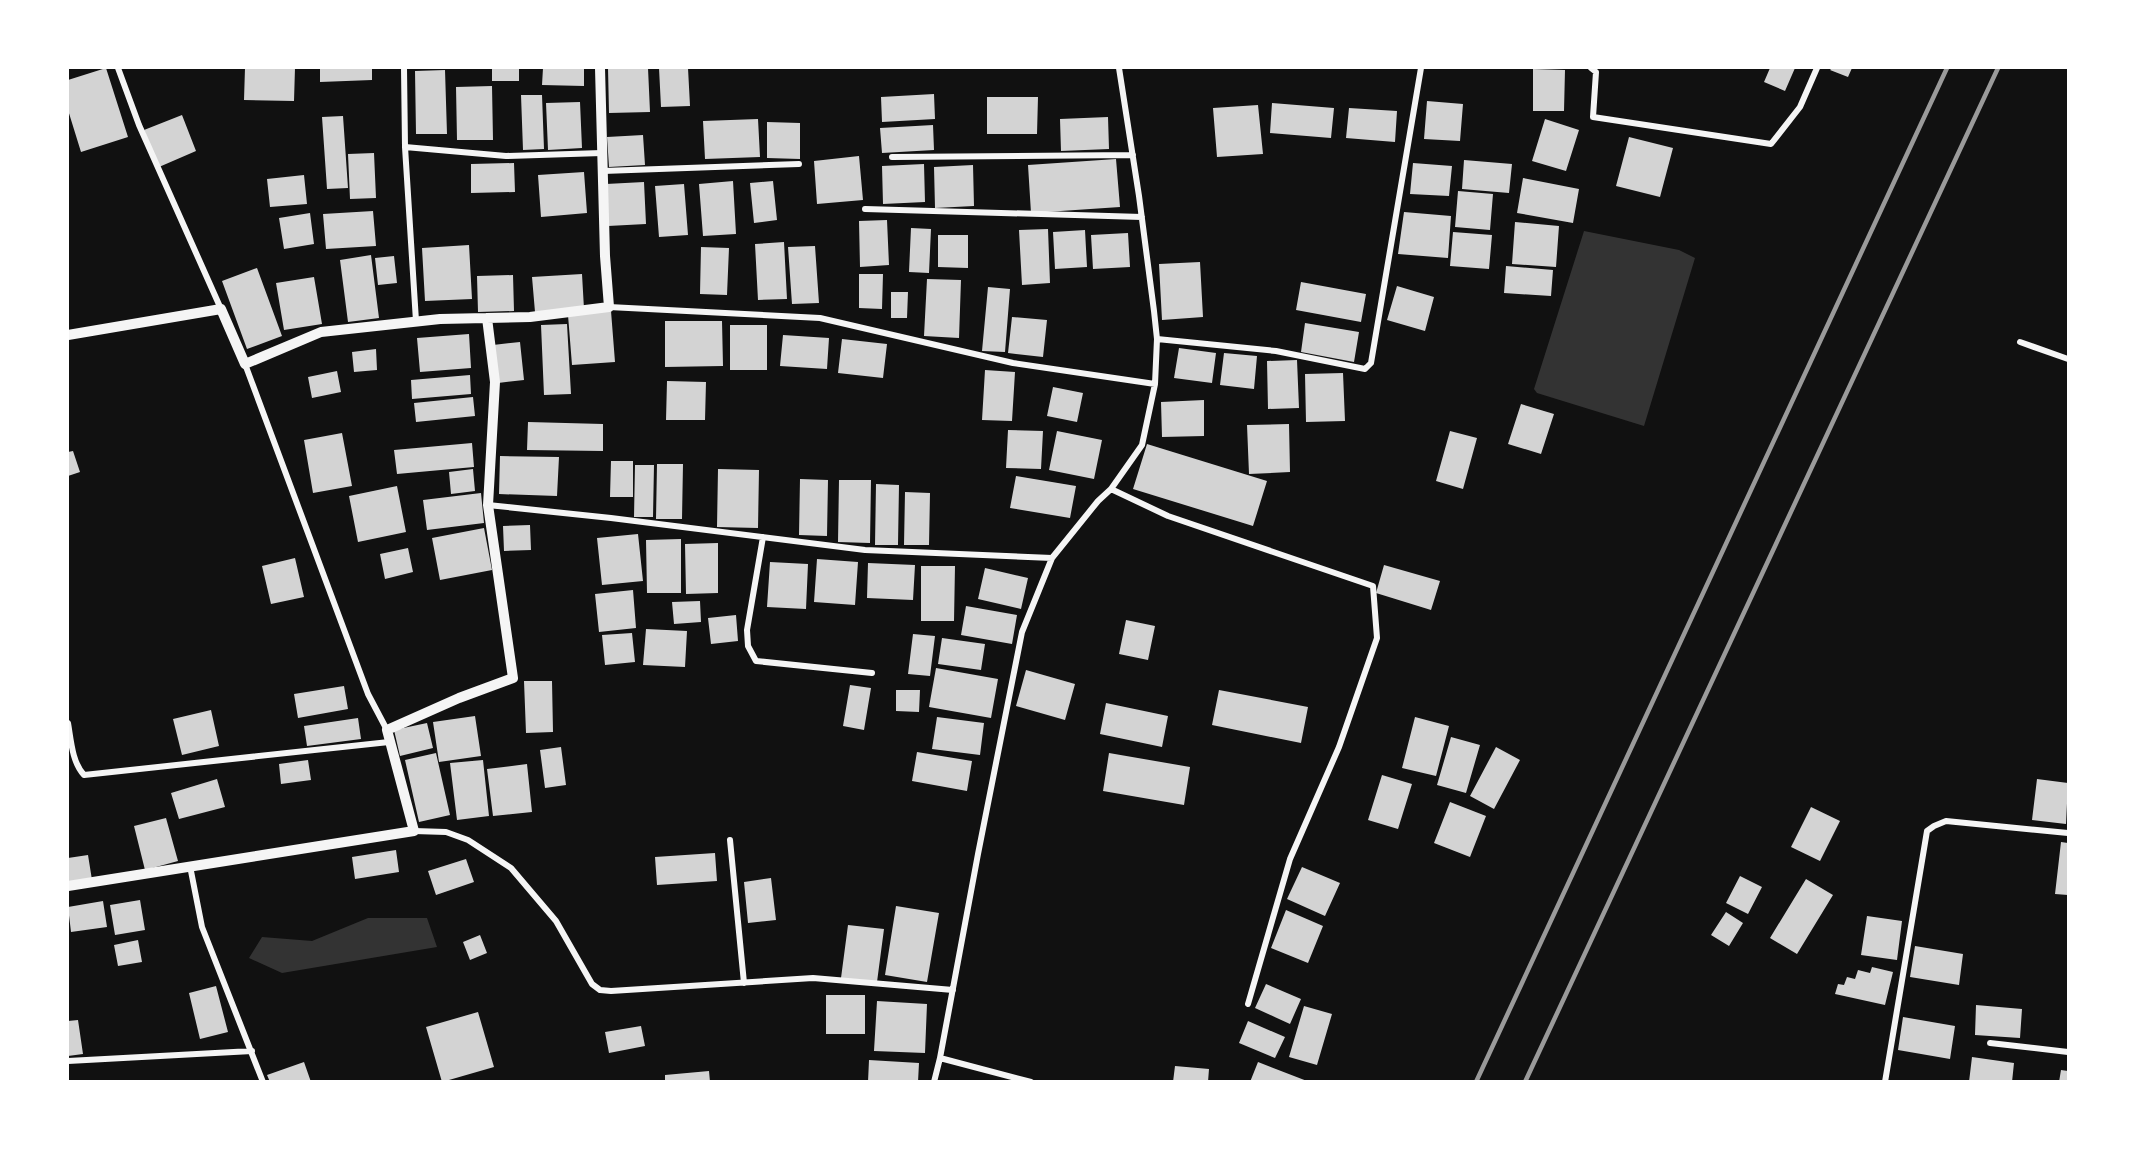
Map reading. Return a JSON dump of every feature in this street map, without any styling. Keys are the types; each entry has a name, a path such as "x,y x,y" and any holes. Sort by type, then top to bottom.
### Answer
{"street":[{"path":"118,68 139,125 268,420 368,694 387,730 414,831"},
{"path":"405,68 405,147 416,321"},
{"path":"600,68 605,256 609,307"},
{"path":"934,1082 1022,632 1052,558 1098,501 1111,489 1142,445 1155,384 1157,339 1142,217 1119,68"},
{"path":"1157,339 1276,351 1365,369 1371,363 1421,68"},
{"path":"1591,68 1596,72 1593,117 1771,144 1800,107 1817,68"},
{"path":"405,147 506,156 602,153"},
{"path":"892,157 1133,155"},
{"path":"603,171 799,164"},
{"path":"865,208 1142,217"},
{"path":"245,364 321,332 416,321 531,317 609,307 819,318 1013,363 1155,384"},
{"path":"68,335 221,309"},
{"path":"387,730 459,698 513,678 488,505 495,382 487,318"},
{"path":"2020,342 2068,359"},
{"path":"1111,489 1168,516 1372,586 1377,638 1339,747 1290,859 1248,1004"},
{"path":"488,505 865,550 1052,558"},
{"path":"763,537 747,630 748,646 756,661 872,673"},
{"path":"68,723 76,761 84,775 390,742"},
{"path":"1885,1082 1927,831 1946,821 2068,832"},
{"path":"68,886 414,831 446,832 468,840 512,868 556,921 592,984 600,990 636,991 813,978 952,990"},
{"path":"730,840 744,982"},
{"path":"190,866 202,927 263,1082"},
{"path":"1990,1043 2068,1052"},
{"path":"68,1061 252,1051"},
{"path":"940,1058 1031,1082"}],"shaded area":[{"path":"1584,231 1679,250 1695,258 1644,426 1537,393 1534,389"},
{"path":"368,918 427,918 437,947 282,973 249,958 262,937 312,941"}],"building":[{"path":"106,68 128,137 81,152 68,110 68,80"},
{"path":"245,68 295,68 294,101 244,100"},
{"path":"320,68 372,68 372,80 320,82"},
{"path":"492,68 519,68 519,81 492,81"},
{"path":"543,68 584,68 584,86 542,85"},
{"path":"608,68 648,68 650,112 609,113"},
{"path":"659,68 688,68 690,106 661,107"},
{"path":"1770,68 1795,68 1785,91 1764,82"},
{"path":"1832,68 1852,68 1848,77 1830,70"},
{"path":"1533,69 1565,70 1564,111 1533,111"},
{"path":"445,70 447,134 416,134 415,71"},
{"path":"492,86 493,140 457,140 456,87"},
{"path":"934,94 935,119 882,122 881,97"},
{"path":"521,95 542,95 544,149 523,150"},
{"path":"987,97 1038,97 1037,134 987,134"},
{"path":"1427,101 1463,104 1460,141 1424,139"},
{"path":"580,102 582,148 548,150 546,103"},
{"path":"1272,103 1334,108 1331,138 1270,133"},
{"path":"1258,105 1263,154 1217,157 1213,108"},
{"path":"1349,108 1397,111 1395,142 1346,138"},
{"path":"182,115 196,151 159,167 144,130"},
{"path":"343,116 348,188 327,189 322,117"},
{"path":"1108,117 1109,149 1061,151 1060,119"},
{"path":"758,119 760,157 705,159 703,121"},
{"path":"1545,119 1579,130 1566,171 1532,161"},
{"path":"767,122 800,123 800,159 767,158"},
{"path":"933,125 934,150 882,153 880,128"},
{"path":"643,135 645,165 609,167 607,137"},
{"path":"1629,137 1673,148 1660,197 1616,186"},
{"path":"374,153 376,198 350,199 348,154"},
{"path":"859,156 863,200 817,204 814,161"},
{"path":"1116,159 1120,207 1031,213 1028,165"},
{"path":"1464,160 1512,164 1509,193 1462,189"},
{"path":"514,163 515,192 471,193 471,164"},
{"path":"1413,163 1452,166 1449,196 1410,194"},
{"path":"924,164 925,202 883,204 882,166"},
{"path":"973,165 974,206 935,208 934,167"},
{"path":"584,172 587,213 541,217 538,175"},
{"path":"304,175 307,204 270,207 267,179"},
{"path":"1523,178 1579,189 1573,223 1517,213"},
{"path":"733,181 736,234 703,236 699,184"},
{"path":"773,181 777,220 754,223 750,183"},
{"path":"644,182 646,224 608,226 606,184"},
{"path":"684,184 688,235 659,237 655,186"},
{"path":"1458,191 1493,194 1490,230 1455,227"},
{"path":"373,211 376,246 326,249 323,214"},
{"path":"1404,212 1451,216 1448,258 1398,254"},
{"path":"310,213 314,244 284,249 279,218"},
{"path":"887,220 889,265 860,267 859,221"},
{"path":"1515,222 1559,226 1556,267 1512,264"},
{"path":"911,228 931,229 929,273 909,272"},
{"path":"1048,229 1050,283 1022,285 1019,230"},
{"path":"1085,230 1087,267 1055,269 1053,232"},
{"path":"1453,232 1492,235 1489,269 1450,266"},
{"path":"1128,233 1130,267 1093,269 1091,235"},
{"path":"938,235 968,235 968,268 938,267"},
{"path":"784,242 787,299 758,300 755,244"},
{"path":"469,245 472,299 425,301 422,248"},
{"path":"815,246 819,303 792,304 788,247"},
{"path":"701,247 729,248 727,295 700,294"},
{"path":"371,255 379,318 348,322 340,260"},
{"path":"394,256 397,283 378,285 375,258"},
{"path":"1200,262 1203,317 1162,320 1159,264"},
{"path":"1506,266 1553,270 1551,296 1504,293"},
{"path":"257,268 282,336 247,349 222,281"},
{"path":"582,274 584,309 535,312 532,277"},
{"path":"859,274 883,274 882,309 859,308"},
{"path":"513,275 514,311 478,312 477,276"},
{"path":"314,277 322,324 284,330 276,283"},
{"path":"927,279 961,280 959,338 924,336"},
{"path":"1301,282 1366,294 1361,322 1296,310"},
{"path":"1397,286 1434,297 1425,331 1387,320"},
{"path":"988,287 1010,289 1005,352 982,351"},
{"path":"891,292 908,292 907,318 891,318"},
{"path":"611,311 615,362 572,365 568,315"},
{"path":"1012,317 1047,320 1043,357 1008,353"},
{"path":"665,321 722,321 723,366 665,367"},
{"path":"1305,323 1359,332 1354,362 1301,352"},
{"path":"567,324 571,394 544,395 541,325"},
{"path":"730,325 767,325 767,370 730,370"},
{"path":"469,334 471,368 420,372 417,338"},
{"path":"783,335 829,338 827,369 780,366"},
{"path":"842,339 887,344 883,378 838,373"},
{"path":"520,342 524,380 498,383 493,345"},
{"path":"1179,348 1216,353 1212,383 1174,378"},
{"path":"376,349 377,370 354,372 352,352"},
{"path":"1224,353 1257,356 1254,389 1220,385"},
{"path":"1297,360 1299,408 1268,409 1267,361"},
{"path":"985,370 1015,372 1012,421 982,420"},
{"path":"337,371 341,392 312,398 308,377"},
{"path":"1343,373 1345,421 1306,422 1305,374"},
{"path":"470,375 471,394 412,399 411,380"},
{"path":"667,381 706,382 705,420 666,420"},
{"path":"1053,387 1083,393 1077,422 1047,416"},
{"path":"473,397 475,416 416,422 414,403"},
{"path":"1204,400 1204,436 1162,437 1161,402"},
{"path":"1521,404 1554,414 1541,454 1508,444"},
{"path":"528,422 603,424 603,451 527,450"},
{"path":"1289,424 1290,472 1249,474 1247,425"},
{"path":"1008,430 1043,431 1041,469 1006,468"},
{"path":"1057,431 1102,440 1094,479 1049,470"},
{"path":"1450,431 1477,438 1463,489 1436,481"},
{"path":"342,433 352,486 313,493 304,440"},
{"path":"472,443 474,467 397,474 394,450"},
{"path":"1147,444 1267,481 1253,526 1133,489"},
{"path":"73,451 80,472 68,476 68,452"},
{"path":"500,456 559,457 557,496 499,494"},
{"path":"611,461 633,461 633,497 610,497"},
{"path":"657,464 683,464 682,519 656,519"},
{"path":"635,465 654,465 653,517 634,517"},
{"path":"473,469 475,491 451,494 449,472"},
{"path":"718,469 759,470 758,528 717,527"},
{"path":"1016,476 1076,486 1070,518 1010,508"},
{"path":"800,479 828,480 827,536 799,535"},
{"path":"839,480 871,480 870,543 838,542"},
{"path":"876,484 899,485 898,545 875,545"},
{"path":"397,486 406,532 358,542 349,496"},
{"path":"905,492 930,493 929,545 904,545"},
{"path":"481,493 484,523 427,530 423,500"},
{"path":"530,525 531,550 504,551 503,526"},
{"path":"484,528 492,570 440,580 432,538"},
{"path":"638,534 643,581 602,585 597,538"},
{"path":"681,539 681,593 647,593 646,540"},
{"path":"718,543 718,593 686,594 685,544"},
{"path":"408,548 413,572 385,579 380,554"},
{"path":"295,558 304,597 271,604 262,566"},
{"path":"817,559 858,562 855,605 814,602"},
{"path":"770,562 808,564 806,609 767,607"},
{"path":"868,563 915,565 913,600 867,598"},
{"path":"1384,565 1440,581 1431,610 1376,593"},
{"path":"921,566 955,566 954,621 921,621"},
{"path":"985,568 1028,578 1021,609 978,599"},
{"path":"633,590 636,628 599,632 595,594"},
{"path":"700,601 701,622 674,624 672,602"},
{"path":"966,606 1017,615 1012,644 961,635"},
{"path":"736,615 738,641 711,644 708,618"},
{"path":"1126,620 1155,626 1148,660 1119,654"},
{"path":"646,629 687,631 685,667 643,665"},
{"path":"632,633 635,662 605,665 602,635"},
{"path":"913,634 935,636 930,676 908,674"},
{"path":"942,638 985,644 981,670 938,664"},
{"path":"936,668 998,679 991,718 929,707"},
{"path":"1026,670 1075,684 1065,720 1016,706"},
{"path":"524,681 552,681 553,732 526,733"},
{"path":"850,685 871,688 864,730 843,726"},
{"path":"344,686 348,709 298,718 294,694"},
{"path":"896,690 920,690 919,712 896,711"},
{"path":"1219,690 1308,707 1301,743 1212,725"},
{"path":"1106,703 1168,716 1162,747 1100,734"},
{"path":"211,710 219,746 182,755 173,719"},
{"path":"475,716 481,756 439,762 433,722"},
{"path":"937,717 984,723 980,755 932,749"},
{"path":"1415,717 1449,726 1436,776 1402,768"},
{"path":"358,718 361,739 307,746 304,726"},
{"path":"427,723 433,748 400,756 394,730"},
{"path":"1451,737 1480,745 1466,793 1437,785"},
{"path":"561,747 566,785 545,788 540,750"},
{"path":"1496,747 1520,760 1494,809 1470,796"},
{"path":"917,752 972,761 967,791 912,781"},
{"path":"436,753 450,815 419,822 405,760"},
{"path":"1109,753 1190,767 1184,805 1103,791"},
{"path":"308,760 311,780 281,784 279,764"},
{"path":"483,760 489,816 457,820 450,763"},
{"path":"527,764 532,812 493,816 487,769"},
{"path":"1382,775 1412,784 1398,829 1368,820"},
{"path":"217,779 225,807 179,819 171,793"},
{"path":"2037,779 2068,783 2066,824 2032,820"},
{"path":"1450,802 1486,816 1470,857 1434,843"},
{"path":"1811,807 1840,821 1820,861 1791,847"},
{"path":"166,818 178,861 145,870 134,826"},
{"path":"2061,842 2068,843 2068,895 2055,894"},
{"path":"396,850 399,872 355,879 352,857"},
{"path":"715,853 717,881 657,885 655,857"},
{"path":"88,855 92,880 68,884 68,858"},
{"path":"466,859 474,882 436,895 428,871"},
{"path":"1302,867 1340,883 1325,916 1287,899"},
{"path":"1740,876 1762,887 1748,914 1726,903"},
{"path":"771,878 776,920 748,923 744,882"},
{"path":"1806,879 1833,895 1797,954 1770,938"},
{"path":"140,900 145,930 115,935 110,905"},
{"path":"103,901 107,927 71,932 68,907"},
{"path":"896,906 939,913 927,982 885,975"},
{"path":"1286,910 1323,926 1308,963 1271,948"},
{"path":"1726,912 1743,923 1729,946 1711,935"},
{"path":"1867,916 1902,921 1897,960 1861,955"},
{"path":"848,925 884,929 877,982 841,978"},
{"path":"480,935 487,953 470,960 463,942"},
{"path":"138,940 142,962 118,966 114,945"},
{"path":"1915,946 1963,954 1959,985 1910,977"},
{"path":"1872,967 1893,972 1885,1005 1835,994 1838,984 1844,985 1847,977 1855,979 1858,970 1870,973"},
{"path":"1266,984 1301,999 1290,1024 1255,1008"},
{"path":"216,986 228,1032 200,1039 189,993"},
{"path":"826,995 865,995 865,1034 826,1034"},
{"path":"877,1001 927,1004 925,1053 874,1051"},
{"path":"1976,1005 2022,1009 2020,1038 1975,1035"},
{"path":"1304,1006 1332,1014 1317,1065 1289,1057"},
{"path":"478,1012 494,1067 442,1082 426,1027"},
{"path":"1903,1017 1955,1026 1950,1059 1898,1050"},
{"path":"78,1020 83,1054 68,1056 68,1021"},
{"path":"1248,1021 1285,1037 1275,1058 1239,1043"},
{"path":"641,1026 645,1046 609,1053 605,1032"},
{"path":"1972,1057 2014,1063 2012,1082 1969,1082"},
{"path":"869,1060 919,1063 918,1082 868,1082"},
{"path":"304,1062 311,1082 270,1082 267,1075"},
{"path":"1258,1062 1307,1081 1307,1082 1250,1082"},
{"path":"1175,1066 1209,1069 1208,1082 1173,1082"},
{"path":"2061,1070 2068,1071 2068,1082 2059,1082"},
{"path":"709,1071 710,1082 665,1082 665,1075"}],"railway":[{"path":"1476,1082 1947,68"},
{"path":"1525,1082 1998,68"}]}
